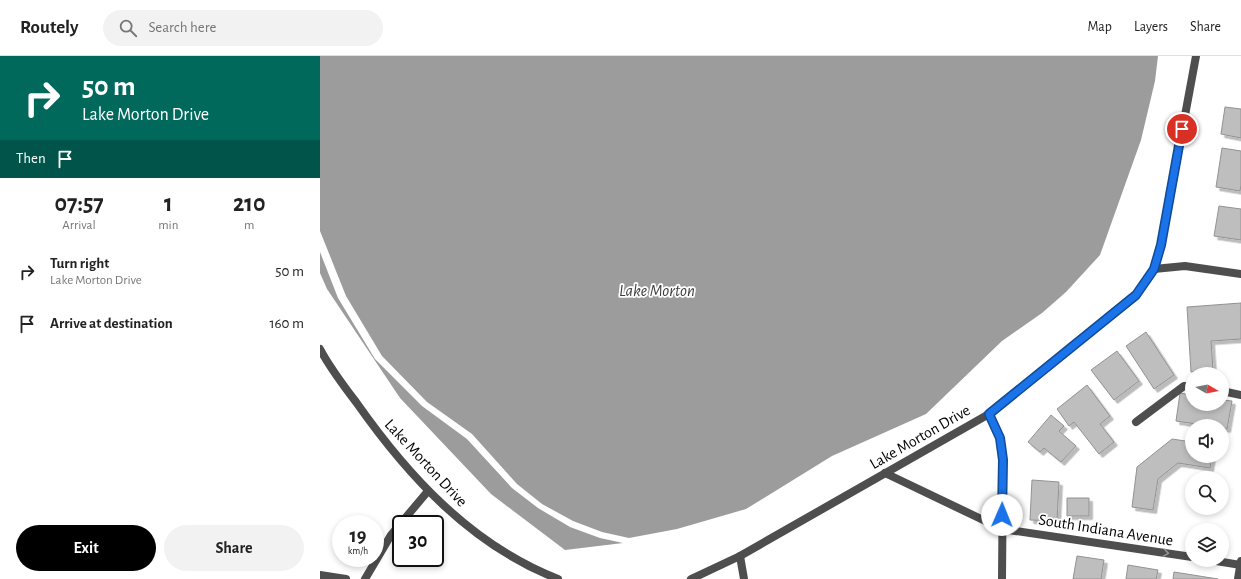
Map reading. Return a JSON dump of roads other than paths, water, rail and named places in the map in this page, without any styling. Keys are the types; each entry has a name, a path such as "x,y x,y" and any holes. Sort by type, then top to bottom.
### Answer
{"street":[{"name":"Lake Morton Drive","path":"691,579 740,556 989,414 1136,295 1154,269 1161,245 1196,56"},
{"path":"1154,269 1185,266 1241,274"},
{"name":"Lake Morton Drive","path":"320,349 379,435 428,491 462,523 496,548 540,572 558,579"},
{"path":"1136,422 1185,386"},
{"path":"1229,392 1241,395"},
{"path":"989,414 1000,438 1003,460 1002,579"},
{"name":"South Indiana Avenue","path":"885,473 1002,529 1185,556"},
{"path":"365,579 391,535 428,491"},
{"path":"740,556 744,579"},
{"path":"1229,562 1241,563 1238,579"},
{"path":"320,575 346,579"}],"water":[{"name":"Lake Morton","path":"320,56 1158,56 1155,81 1141,140 1100,255 1066,292 1042,313 1002,341 926,414 832,456 746,509 677,529 629,538 602,532 573,521 542,504 517,484 472,434 427,402 382,356 346,296 320,231"},
{"path":"320,252 338,298 375,359 422,406 467,439 512,488 538,508 570,527 600,538 623,543 565,550 491,494 400,398 327,289 320,273"}]}
